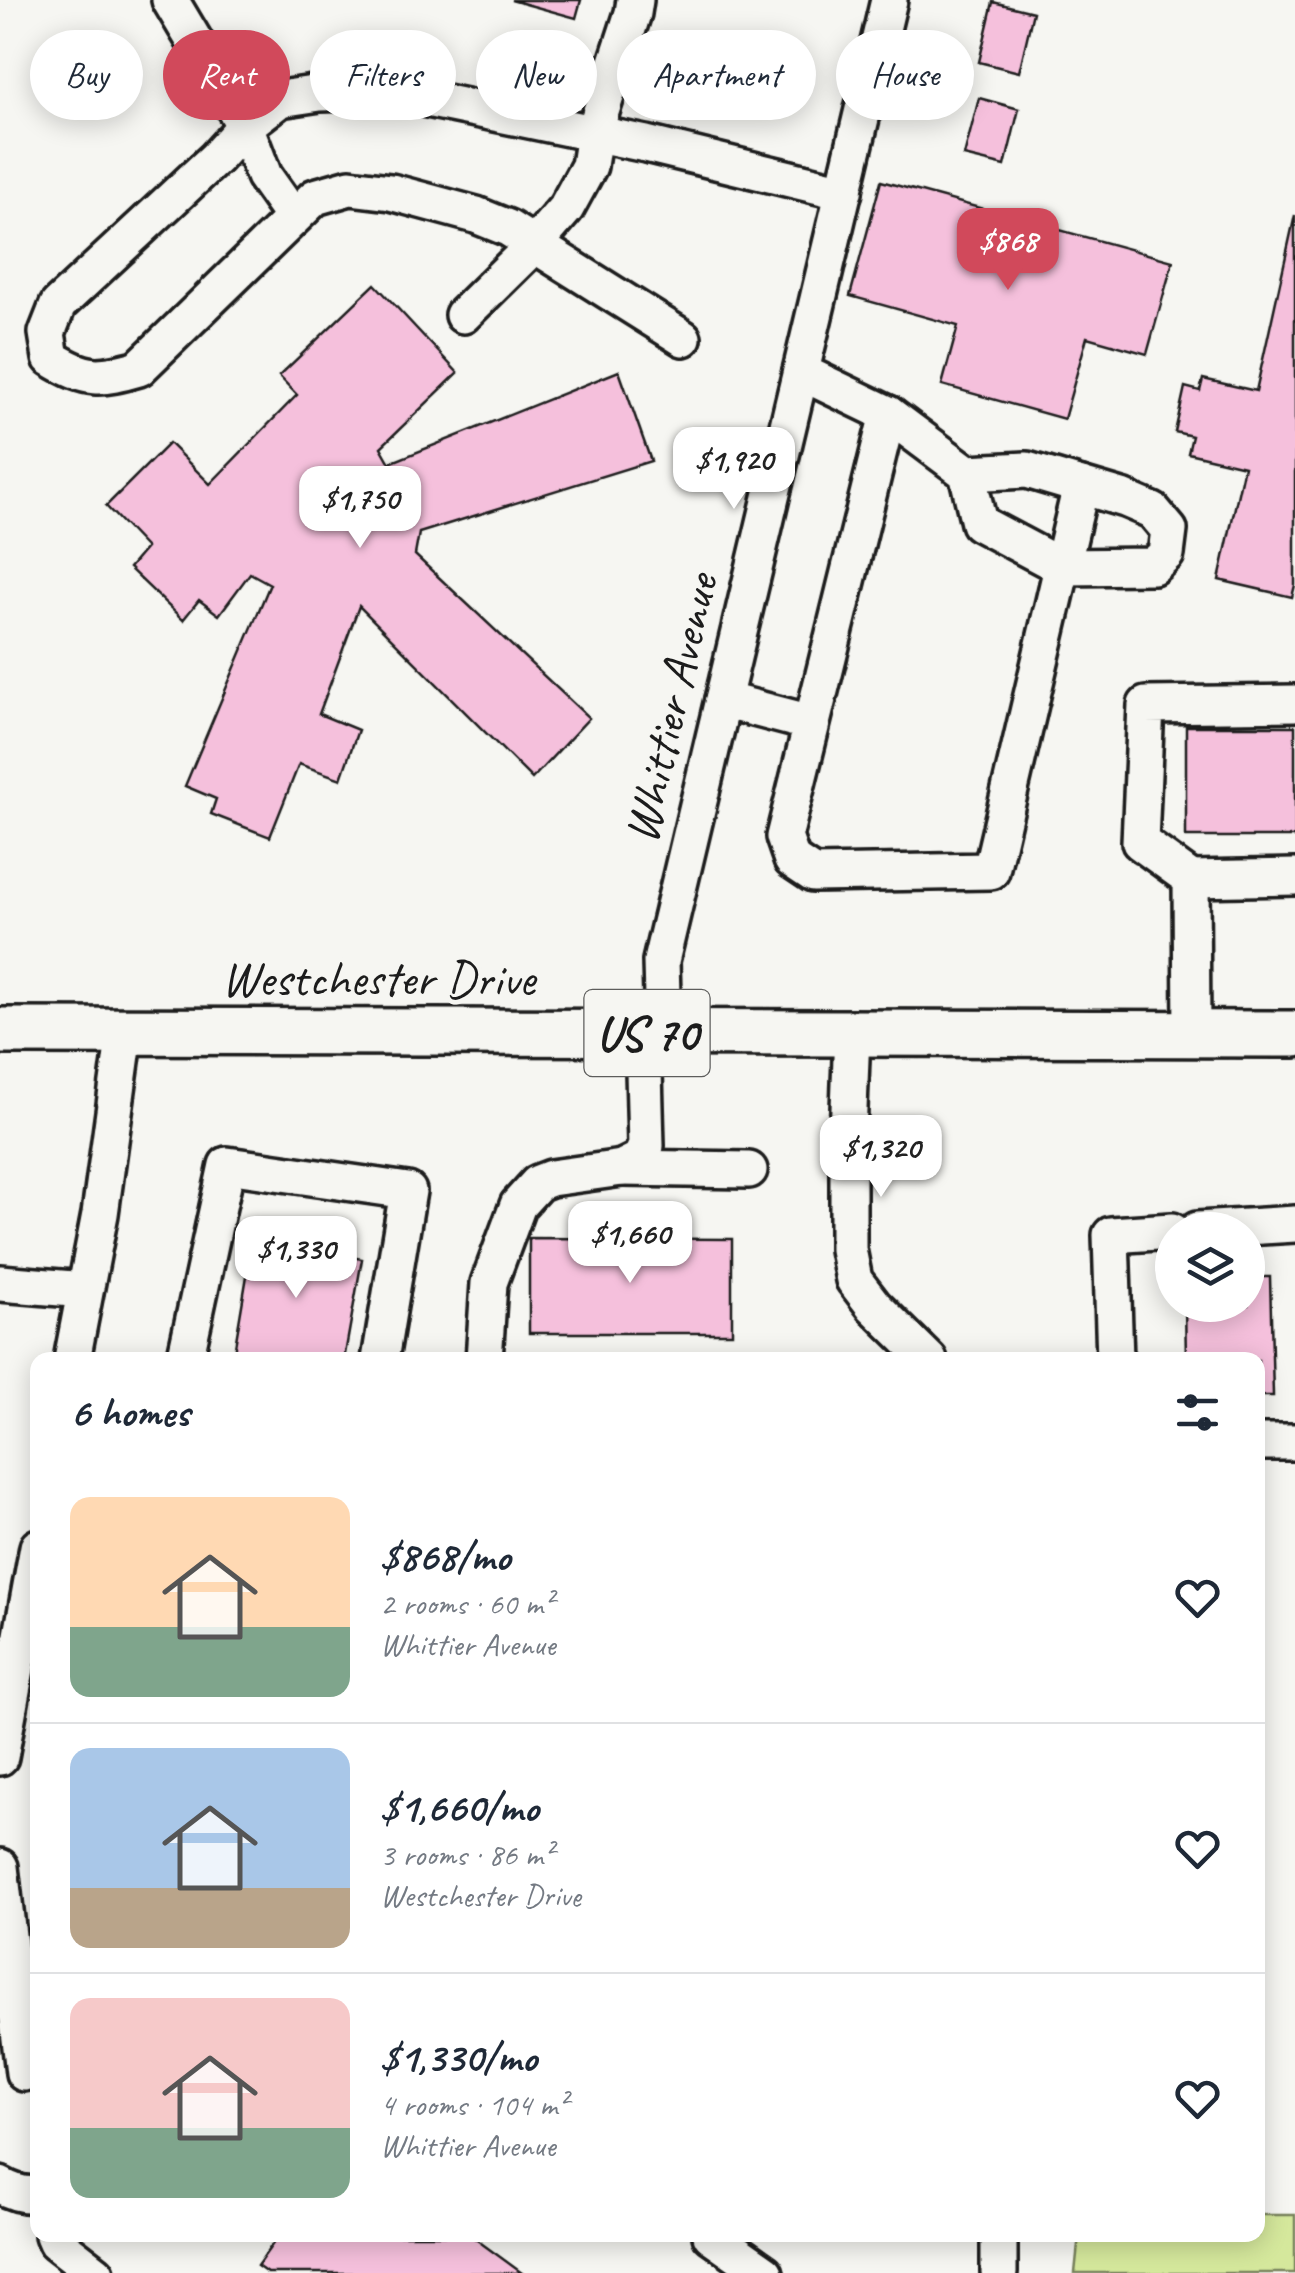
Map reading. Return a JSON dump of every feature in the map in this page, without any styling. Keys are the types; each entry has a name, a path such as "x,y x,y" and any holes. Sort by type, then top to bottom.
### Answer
{"main road":[{"name":"Westchester Drive","path":"0,1031 1295,1034"}],"street":[{"path":"170,0 244,126 264,176 293,217"},
{"path":"463,314 566,208 589,166 594,133 634,0"},
{"name":"Whittier Avenue","path":"622,1168 640,1158 646,1146 661,961 889,0"},
{"path":"683,338 508,228 476,215 378,190 350,187 315,197 139,368 104,378 72,371 52,358 46,334 58,305 216,158 244,126 280,99 320,93 388,91 594,133 844,192"},
{"path":"801,372 888,414 968,473 1026,470 1153,511 1168,530 1166,554 1152,566 1062,567 979,523 968,473"},
{"path":"888,414 784,838 792,860 813,874 991,872 1081,486"},
{"path":"723,700 812,723"},
{"path":"1295,704 1146,705 1140,842 1191,879 1295,878"},
{"path":"1191,879 1192,1034"},
{"path":"74,1352 100,1214 125,1032"},
{"path":"852,1033 848,1249 854,1280 874,1306 921,1352"},
{"path":"187,1352 227,1165 408,1192 381,1352"},
{"path":"485,1352 489,1283 518,1205 538,1183 622,1168 749,1170"},
{"path":"1265,1226 1295,1224"},
{"path":"1115,1352 1110,1235 1155,1233"},
{"path":"0,1282 86,1290"},
{"path":"1265,1442 1295,1442"},
{"path":"0,1757 30,1592"},
{"path":"0,1867 21,2076"},
{"path":"56,2242 96,2273"},
{"path":"721,2242 765,2273"},
{"path":"999,2242 999,2273"}],"green space":[{"path":"1265,2215 1295,2215 1295,2273 1075,2273 1078,2242 1265,2242"}],"building":[{"path":"511,0 581,0 576,18"},
{"path":"993,2 1033,12 1019,72 979,62"},
{"path":"979,98 1019,109 1005,166 964,156"},
{"path":"881,181 1173,261 1147,354 1087,337 1064,419 942,385 958,326 850,296"},
{"path":"1295,215 1292,597 1219,580 1244,466 1188,453 1192,436 1175,432 1185,387 1200,391 1203,379 1256,391"},
{"path":"375,284 458,373 381,447 390,463 619,371 651,461 419,533 415,555 589,718 532,779 359,606 319,714 358,730 341,779 299,764 270,837 211,814 216,799 185,786 270,584 250,573 219,615 199,600 183,620 129,568 146,548 106,506 169,443 210,484 297,395 279,376"},
{"path":"1186,726 1295,726 1295,837 1186,837"},
{"path":"256,1223 286,1228 284,1245 362,1259 345,1352 234,1352"},
{"path":"529,1238 732,1239 732,1333 529,1333"},
{"path":"1265,1277 1270,1277 1273,1396 1265,1396 1265,1352 1186,1352 1185,1322 1265,1322"},
{"path":"274,2242 480,2242 522,2273 267,2273 257,2266"}]}
